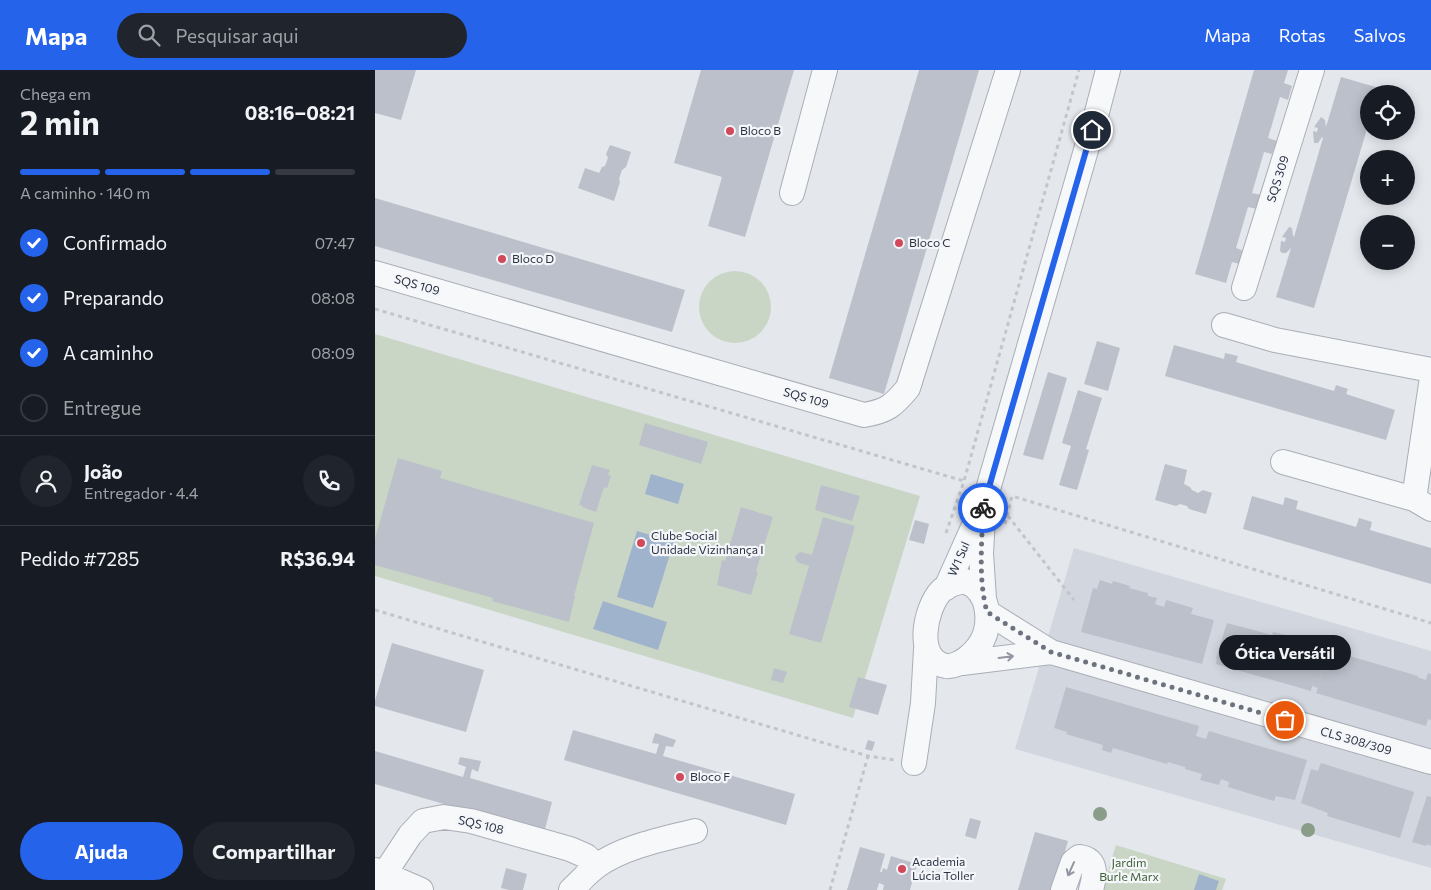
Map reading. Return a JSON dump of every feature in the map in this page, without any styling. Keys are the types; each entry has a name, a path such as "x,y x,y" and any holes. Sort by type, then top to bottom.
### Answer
{"street":[{"path":"792,193 825,70"},
{"name":"SQS 109","path":"375,273 864,415 882,412 897,401 908,388 1008,70"},
{"name":"W1 Sul","path":"946,588 984,503 1108,70"},
{"name":"SQS 309","path":"1244,288 1312,70"},
{"path":"1224,325 1275,340 1431,370"},
{"path":"1283,462 1423,504 1431,384"},
{"name":"W1 Sul","path":"984,503 981,553 986,606"},
{"path":"914,763 923,703 927,618 933,602 942,591 953,583 965,581 976,588 986,606 988,623 985,635 979,647 955,665 923,703"},
{"name":"CLS 308/309","path":"986,606 1051,652 1431,762"},
{"path":"926,649 937,662 955,665"},
{"name":"CLS 308/309","path":"955,665 1051,652"},
{"name":"SQS 108","path":"421,890 380,878 410,835 423,820 444,817 471,820 569,848 586,856 597,866"},
{"path":"573,890 597,866 657,840 695,831"},
{"path":"1063,890 1073,862 1079,857 1086,858 1091,862 1094,870 1091,890"}],"path":[{"path":"945,535 964,481 1079,70"},
{"path":"375,309 964,481"},
{"path":"1004,529 1012,496 1431,623"},
{"path":"1008,516 1074,600"},
{"path":"375,610 868,756 914,763"},
{"path":"831,890 868,756"}],"shaded area":[{"path":"1074,548 1431,651 1431,868 1015,749"}],"green space":[{"path":"735,271 755,277 765,287 771,307 765,327 755,337 735,343 715,337 705,327 699,307 705,287 715,277"},
{"name":"Clube Social Unidade Vizinhança I","path":"375,334 920,496 853,718 375,576"},
{"name":"Jardim Burle Marx","path":"1116,845 1226,879 1222,890 1102,890"}],"water":[{"path":"651,474 684,484 678,504 645,494"},
{"path":"637,531 674,542 653,608 617,597"},
{"path":"603,601 667,622 658,650 593,629"},
{"path":"1199,874 1219,881 1216,890 1194,890"}],"building":[{"path":"375,70 416,70 401,120 375,113"},
{"name":"Bloco B","path":"701,70 794,70 745,237 708,226 722,177 674,163"},
{"name":"Bloco C","path":"919,70 979,70 884,394 829,378"},
{"path":"1254,70 1288,70 1284,83 1292,86 1288,100 1280,97 1268,138 1277,141 1272,154 1264,152 1252,193 1261,195 1257,209 1248,207 1236,248 1244,251 1240,264 1232,262 1226,283 1195,274"},
{"path":"1341,77 1369,85 1360,85 1360,140 1364,140 1314,308 1276,297 1291,248 1286,253 1280,251 1281,241 1285,242 1286,238 1282,237 1289,227 1292,228 1294,237 1323,138 1318,143 1314,143 1313,131 1317,132 1318,128 1314,127 1321,117 1325,120 1326,127"},
{"path":"610,145 631,152 626,167 622,170 614,201 578,188 585,168 599,173 602,167 605,166 608,158 606,154"},
{"name":"Bloco D","path":"375,198 685,290 672,332 375,246"},
{"path":"1097,341 1120,348 1108,391 1084,384"},
{"path":"1174,345 1224,359 1225,353 1238,356 1236,362 1334,391 1336,385 1348,389 1346,394 1395,410 1386,440 1165,376"},
{"path":"1048,372 1067,378 1043,460 1023,455"},
{"path":"1078,390 1102,398 1086,449 1089,450 1077,490 1059,485 1071,446 1062,443"},
{"path":"645,423 708,442 701,464 639,445"},
{"path":"398,458 442,471 440,478 594,523 574,596 569,622 492,601 493,598 375,565 375,539"},
{"path":"1165,464 1187,470 1184,484 1192,490 1198,493 1203,490 1212,493 1206,514 1180,504 1176,506 1155,500"},
{"path":"592,465 610,470 608,475 611,476 607,488 604,487 596,512 579,505"},
{"path":"821,485 860,496 852,521 815,510"},
{"path":"1252,496 1283,505 1285,497 1298,501 1296,509 1356,527 1359,518 1372,522 1370,530 1431,548 1431,584 1243,529"},
{"path":"741,507 773,517 756,571 758,572 751,595 717,585 722,560 725,561"},
{"path":"823,517 855,526 821,643 789,634 809,566 797,562 795,556 800,552 812,555"},
{"path":"915,520 929,524 924,544 909,540"},
{"path":"1100,580 1112,584 1113,581 1148,593 1148,596 1157,598 1155,604 1164,607 1166,600 1193,608 1191,614 1214,620 1202,664 1081,632 1093,588 1097,589"},
{"path":"1227,623 1272,635 1273,632 1311,641 1310,646 1323,649 1322,652 1327,654 1318,685 1329,650 1426,680 1428,673 1431,674 1431,720 1428,719 1426,726 1316,693 1318,688 1312,686 1311,691 1216,664 1216,658"},
{"path":"392,643 484,670 466,732 375,706"},
{"path":"774,668 787,672 783,683 771,680"},
{"path":"858,677 887,685 878,715 849,707"},
{"path":"1066,687 1199,726 1196,736 1206,739 1209,731 1307,760 1295,800 1276,796 1274,801 1228,787 1229,782 1221,779 1219,785 1200,780 1202,774 1185,769 1185,767 1168,762 1167,764 1113,748 1111,753 1102,750 1103,745 1066,734 1067,732 1054,728"},
{"name":"Bloco F","path":"573,730 656,754 659,744 652,743 655,733 676,740 673,747 666,746 663,756 795,794 786,825 564,760"},
{"path":"868,740 875,742 872,751 865,749"},
{"path":"375,751 463,777 466,767 458,764 460,757 481,761 478,772 472,769 470,778 552,802 544,833 375,784"},
{"path":"1321,763 1414,792 1400,838 1327,816 1328,813 1301,803 1311,769 1318,771"},
{"path":"1427,796 1431,797 1431,846 1412,842"},
{"path":"970,818 981,821 976,839 965,836"},
{"path":"1035,832 1068,841 1054,890 1018,890"},
{"name":"Academia Lúcia Toller","path":"860,847 885,854 880,872 882,872 883,868 887,870 891,856 917,864 910,890 883,890 884,885 879,883 877,890 847,890"},
{"path":"506,868 527,874 523,890 501,888"}],"way so far":[{"path":"983,508 981,553 984,599 987,612 1051,652 1285,720"}],"place":[{"name":"Bloco B","path":"730,131"},
{"name":"Bloco C","path":"899,243"},
{"name":"Bloco D","path":"502,259"},
{"name":"Clube Social Unidade Vizinhança I","path":"641,543"},
{"name":"Ótica Versátil","path":"1285,720"},
{"name":"Bloco F","path":"680,777"},
{"name":"Academia Lúcia Toller","path":"902,869"}],"route":[{"path":"983,508 1092,130"}]}
